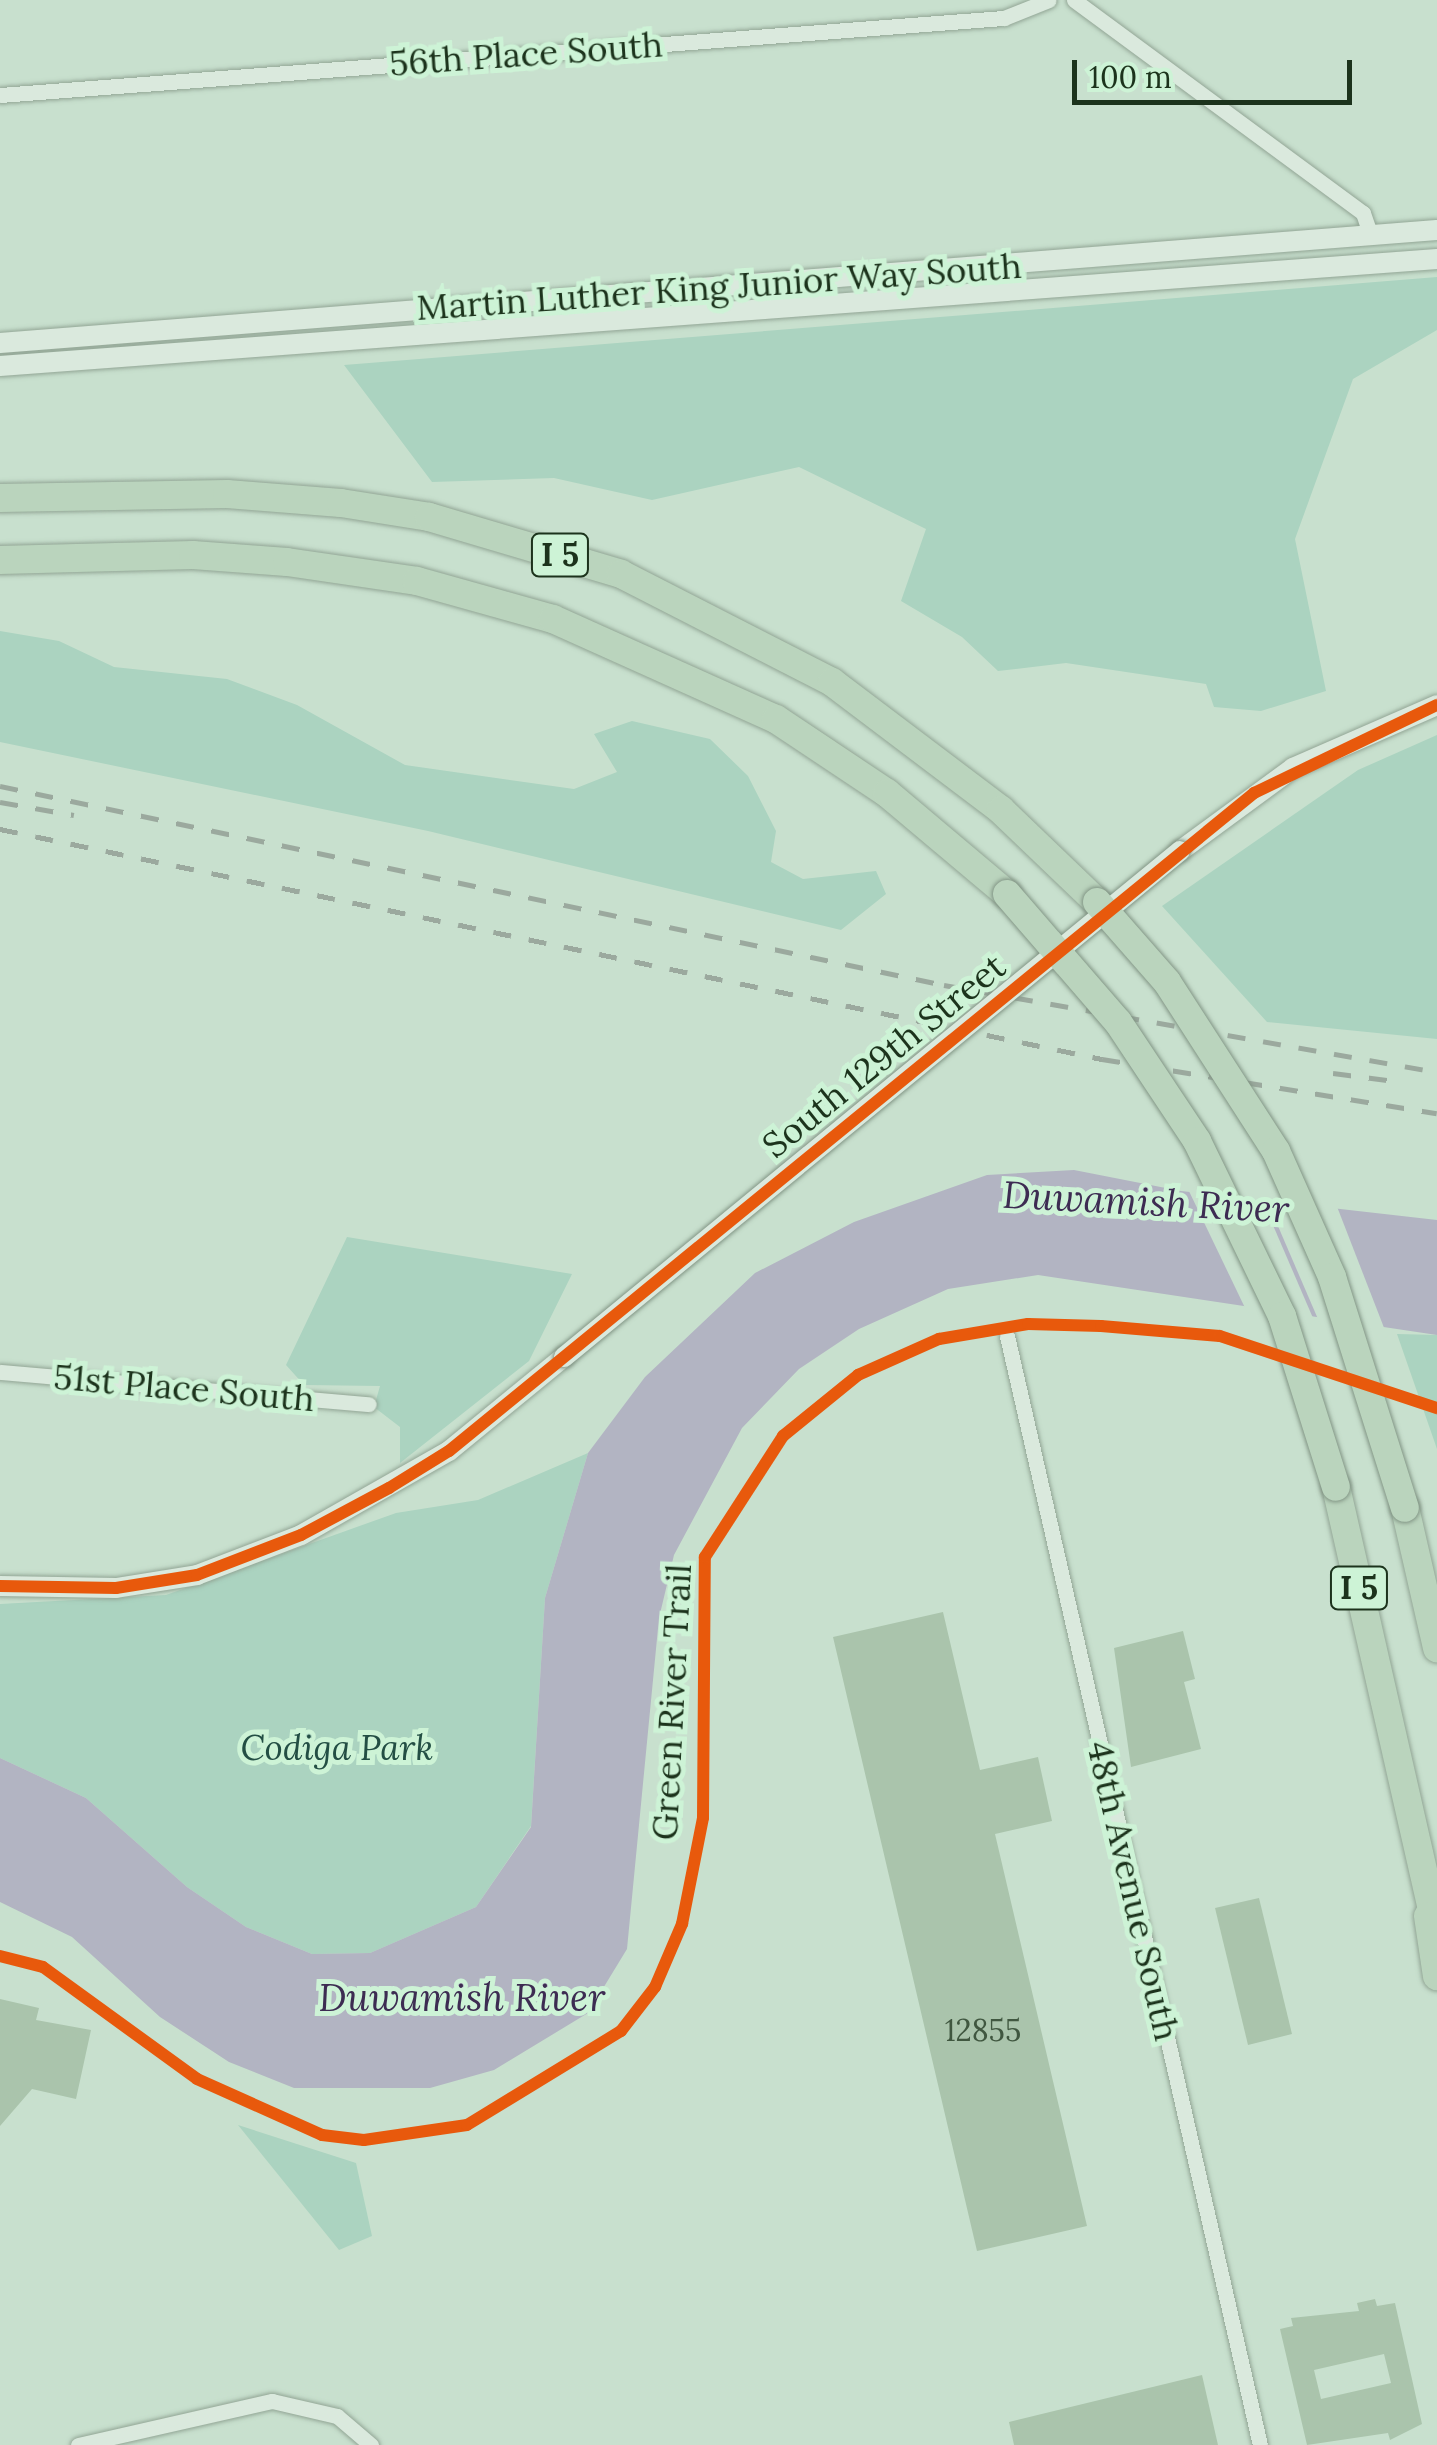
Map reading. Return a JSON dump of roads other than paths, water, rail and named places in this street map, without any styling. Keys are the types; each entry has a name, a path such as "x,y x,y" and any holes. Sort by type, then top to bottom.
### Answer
{"highway":[{"name":"I 5","path":"0,498 228,494 341,504 429,518 620,574 832,682 1001,810 1097,902 1167,982 1276,1150 1332,1277 1404,1508 1437,1648"},
{"name":"I 5","path":"0,560 193,555 287,562 417,581 552,619 776,719 887,793 1007,894 1118,1022 1197,1140 1282,1316 1336,1487 1437,1932"},
{"path":"1420,1855 1437,1976"}],"main road":[{"name":"Martin Luther King Junior Way South","path":"0,342 1437,230"},
{"name":"Martin Luther King Junior Way South","path":"0,366 1437,259"},
{"name":"South 129th Street","path":"0,1586 116,1588 197,1575 301,1535 389,1488 449,1451 1180,851 1293,768 1437,705"}],"street":[{"name":"56th Place South","path":"0,94 1004,18 1049,0"},
{"path":"1074,0 1363,213 1371,236"},
{"name":"48th Avenue South","path":"1006,1336 1260,2445"},
{"name":"51st Place South","path":"0,1372 369,1404"},
{"path":"78,2445 272,2401 336,2416 371,2445"}],"water":[{"name":"Duwamish River","path":"1074,1170 1181,1191 1437,1220 1437,1335 1038,1275 948,1289 859,1329 799,1369 742,1428 674,1555 659,1618 627,1949 588,2013 494,2070 430,2088 294,2088 229,2062 160,2017 72,1937 0,1902 0,1758 86,1798 187,1887 246,1927 312,1954 370,1953 476,1907 531,1827 545,1598 588,1453 645,1377 755,1273 854,1222 987,1175"}],"railway":[{"path":"0,786 944,985 1437,1072"},
{"path":"0,802 74,815"},
{"path":"0,829 1102,1059 1437,1113"},
{"path":"1333,1073 1402,1082"}],"park label":[{"name":"Codiga Park","path":"337,1748"}]}
